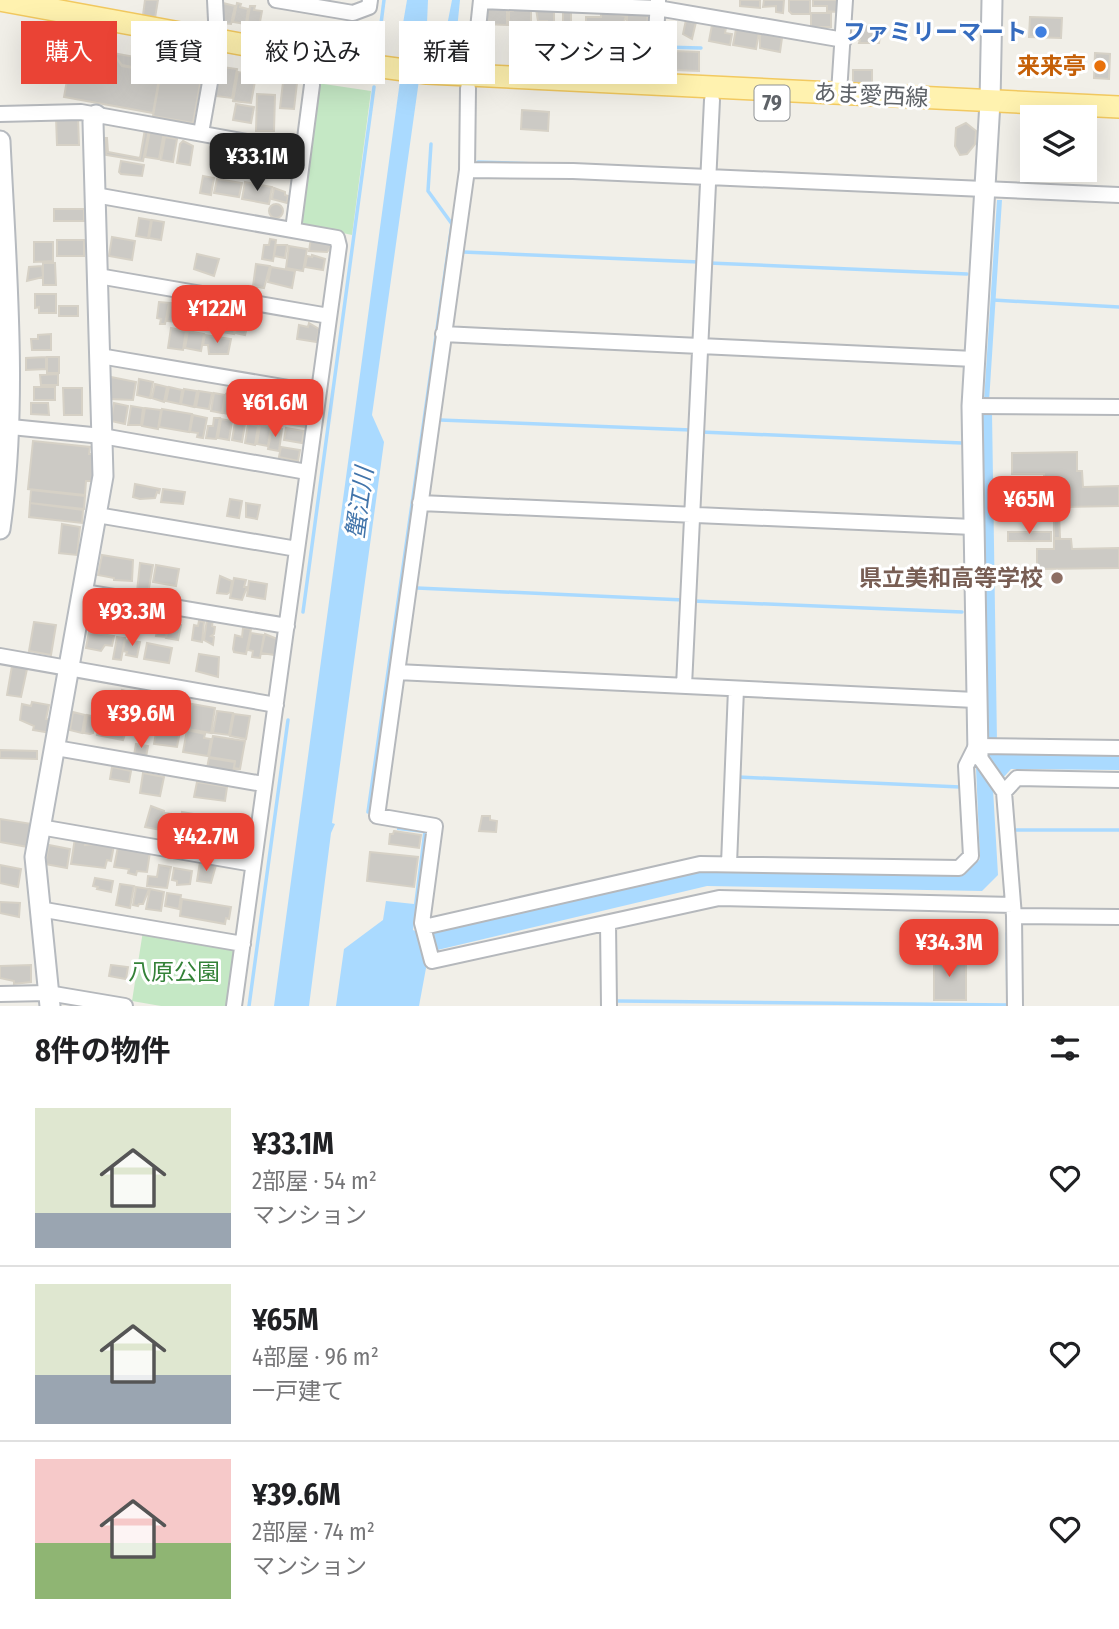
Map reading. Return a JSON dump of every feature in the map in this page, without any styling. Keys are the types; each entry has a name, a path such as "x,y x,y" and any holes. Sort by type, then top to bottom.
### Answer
{"main road":[{"name":"あま愛西線","path":"0,1 47,4 131,25"},
{"name":"あま愛西線","path":"0,15 131,34"},
{"name":"あま愛西線","path":"227,50 321,72 399,76"},
{"name":"あま愛西線","path":"449,84 468,88 712,100 989,107 1119,107"},
{"name":"あま愛西線","path":"653,84 839,93 1119,118"}],"street":[{"path":"215,0 215,21"},
{"path":"276,0 353,13 369,7 370,0"},
{"path":"839,93 845,0"},
{"path":"992,0 989,107 972,406 975,700 977,751 1003,790 1014,911 1015,1006"},
{"path":"479,21 481,1 657,4 844,40"},
{"path":"201,133 210,84"},
{"path":"293,230 312,85"},
{"path":"468,88 467,170 377,816 435,826 425,929 432,961 719,898 1119,917"},
{"path":"684,686 712,100"},
{"path":"0,114 81,112 303,152"},
{"path":"49,1000 34,868 103,476 93,122 96,115"},
{"path":"0,141 4,427 0,529"},
{"path":"467,170 573,171 1119,195"},
{"path":"95,195 337,238 339,246 234,1006"},
{"path":"98,276 329,316"},
{"path":"443,334 974,359"},
{"path":"100,356 318,393"},
{"path":"972,406 1119,407"},
{"path":"4,427 103,436 307,472"},
{"path":"420,503 974,527"},
{"path":"97,515 297,550"},
{"path":"83,592 287,626"},
{"path":"0,656 276,705"},
{"path":"397,672 975,700"},
{"path":"729,864 736,689"},
{"path":"56,748 263,784"},
{"path":"977,751 1119,748"},
{"path":"425,929 700,864 959,868 971,856 966,766 977,751"},
{"path":"1003,790 1017,778 1119,780"},
{"path":"40,827 253,864"},
{"path":"39,909 243,944"},
{"path":"608,923 609,1006"},
{"path":"0,994 125,1006"}],"green space":[{"path":"317,84 371,91 352,235 301,224 298,220"},
{"name":"八原公園","path":"143,931 233,946 236,952 229,1006 161,1006 132,1001"}],"water":[{"path":"407,0 428,0 427,21 403,21"},
{"path":"452,0 460,0 458,21 448,21"},
{"name":"蟹江川","path":"400,84 418,84 372,415 384,442 309,1006 274,1006"},
{"path":"997,200 1002,200 989,402 984,401"},
{"path":"984,411 992,413 997,742 990,742 988,731 985,731 979,415"},
{"path":"991,751 1119,753 1119,770 1011,769 993,789 998,875 982,891 707,886 429,952 419,1006 336,1006 344,949 383,920 386,901 414,904 423,833 397,830 397,826 425,831 427,835 413,930 422,934 705,870 965,874 980,859 976,768"}],"building":[{"path":"145,0 158,0 155,18 143,15"},
{"path":"740,0 760,0 760,8 740,6"},
{"path":"764,0 784,0 783,13 776,12 776,6 763,7"},
{"path":"789,0 810,0 810,14 792,14 789,11"},
{"path":"813,0 837,0 837,12 827,11 827,6 813,6"},
{"path":"223,3 235,6 231,24 222,21"},
{"path":"237,3 248,9 246,21 233,22"},
{"path":"250,6 255,6 254,10 262,11 260,21 248,21"},
{"path":"507,8 507,25 484,21 484,9"},
{"path":"536,9 554,9 554,21 538,21"},
{"path":"509,11 531,11 531,21 509,21"},
{"path":"563,11 571,11 571,21 563,21"},
{"path":"601,12 626,16 624,21 586,21 586,17 601,17"},
{"path":"627,12 647,12 648,21 627,21"},
{"path":"811,13 831,13 831,27 811,27"},
{"path":"1030,17 1062,18 1061,38 1029,37"},
{"path":"686,20 696,22 692,39 683,34"},
{"path":"712,25 726,28 725,33 732,34 730,45 709,41"},
{"path":"857,25 881,28 879,43 859,43 860,40 853,39"},
{"path":"736,29 759,33 756,49 733,45"},
{"path":"760,33 782,38 780,52 760,48"},
{"path":"677,51 699,52 699,71 677,70"},
{"path":"1095,53 1110,54 1109,79 1094,78"},
{"path":"117,54 131,56 131,67 122,65"},
{"path":"117,59 122,66 131,68 131,84 158,84 153,113 64,97 66,84 117,84"},
{"path":"227,68 237,69 232,98 215,96 218,84 227,84"},
{"path":"853,70 872,70 872,83 853,83"},
{"path":"238,72 241,73 241,84 255,84 251,103 233,101"},
{"path":"159,84 200,84 193,123 153,116"},
{"path":"283,84 297,84 294,109 280,108"},
{"path":"257,94 275,95 274,131 256,131"},
{"path":"236,104 254,107 251,123 233,120"},
{"path":"522,110 549,112 548,131 521,129"},
{"path":"56,117 78,117 79,145 57,145"},
{"path":"966,123 976,131 975,144 967,154 960,155 955,146 956,128"},
{"path":"145,129 149,130 143,161 106,155 107,138 108,152 140,158"},
{"path":"150,130 164,132 159,159 145,157"},
{"path":"165,137 177,139 173,162 161,160"},
{"path":"183,141 193,146 190,165 177,163 180,144"},
{"path":"121,161 144,165 142,176 121,174"},
{"path":"203,176 214,178 211,195 200,193"},
{"path":"217,179 242,183 239,197 214,193"},
{"path":"245,182 272,187 269,204 242,199"},
{"path":"274,188 285,192 288,196 287,203 272,199"},
{"path":"273,204 279,204 283,211 279,218 273,218 269,214 269,208"},
{"path":"54,209 84,209 84,221 54,221"},
{"path":"139,218 151,220 148,238 136,236"},
{"path":"152,220 164,222 161,240 149,238"},
{"path":"112,237 135,241 132,260 109,256"},
{"path":"311,238 331,241 330,248 327,252 309,251"},
{"path":"270,239 276,240 273,261 262,259 264,245 269,245"},
{"path":"57,240 84,240 84,256 57,256"},
{"path":"34,242 53,242 53,261 34,262"},
{"path":"276,245 287,245 285,258 274,256"},
{"path":"289,246 307,249 303,271 286,268"},
{"path":"197,254 219,259 214,276 194,269"},
{"path":"307,256 325,259 323,270 305,267"},
{"path":"43,263 55,263 56,285 43,285"},
{"path":"256,264 270,266 264,288 253,286"},
{"path":"42,266 43,277 27,281 29,267"},
{"path":"271,267 295,271 292,288 268,282"},
{"path":"35,294 56,294 56,313 39,313 39,307 35,308"},
{"path":"159,302 169,303 165,324 160,324 161,319 157,318"},
{"path":"171,303 178,305 175,322 167,321"},
{"path":"59,306 78,306 78,316 59,316"},
{"path":"220,313 237,315 234,334 216,331"},
{"path":"239,314 250,315 245,335 235,333"},
{"path":"309,323 319,329 317,342 297,339 299,325 308,327"},
{"path":"171,328 186,331 183,350 168,348"},
{"path":"188,331 204,334 201,351 185,348"},
{"path":"51,334 51,350 32,350 31,339 38,339 38,335"},
{"path":"205,335 231,339 228,354 209,354 208,345 203,345"},
{"path":"46,357 46,369 26,370 26,358"},
{"path":"47,357 59,357 59,373 47,373"},
{"path":"58,374 58,385 41,385 40,375"},
{"path":"111,377 136,382 133,400 109,399"},
{"path":"139,379 153,382 150,398 137,395"},
{"path":"155,384 167,387 164,402 152,398"},
{"path":"34,387 55,387 55,400 34,400"},
{"path":"169,387 182,390 180,404 166,401"},
{"path":"63,388 82,388 82,415 64,415"},
{"path":"184,389 197,391 194,407 181,404"},
{"path":"199,391 212,393 209,409 196,407"},
{"path":"214,393 225,395 222,413 211,411"},
{"path":"226,394 238,397 235,415 223,413"},
{"path":"291,394 311,398 309,410 289,406"},
{"path":"239,398 251,400 247,419 236,417"},
{"path":"252,400 263,402 260,419 249,418"},
{"path":"264,400 275,402 272,422 261,420"},
{"path":"277,402 288,404 285,424 274,422"},
{"path":"31,403 48,403 49,415 31,414"},
{"path":"114,403 128,406 125,424 111,421"},
{"path":"131,406 143,408 141,425 128,425"},
{"path":"145,408 161,410 158,429 142,426"},
{"path":"162,409 192,414 189,432 159,427"},
{"path":"289,412 308,416 306,427 287,424"},
{"path":"193,415 207,418 203,438 197,437 198,433 190,432"},
{"path":"214,418 220,418 216,439 206,438 208,426 213,426"},
{"path":"221,419 232,421 229,440 218,438"},
{"path":"235,422 245,424 242,442 232,440"},
{"path":"248,424 258,426 255,445 245,443"},
{"path":"260,425 271,427 268,446 257,444"},
{"path":"272,427 282,429 279,451 268,449"},
{"path":"286,428 304,431 302,443 284,440"},
{"path":"33,441 90,447 89,454 96,454 93,481 86,481 85,495 28,489"},
{"path":"281,447 300,450 298,461 279,457"},
{"path":"1077,452 1077,471 1082,471 1083,487 1119,486 1119,506 1061,507 1061,512 1054,513 1054,507 1013,508 1013,488 1044,487 1044,474 1012,474 1012,453"},
{"path":"135,484 160,489 159,493 157,492 155,498 133,497"},
{"path":"163,489 185,492 183,504 161,502"},
{"path":"31,490 85,496 84,509 30,503"},
{"path":"230,499 242,501 239,518 227,516"},
{"path":"30,503 83,510 82,523 29,517"},
{"path":"246,503 260,505 257,519 246,517"},
{"path":"1054,513 1059,513 1060,538 1054,538"},
{"path":"62,524 80,527 77,555 59,553"},
{"path":"1008,532 1051,532 1051,541 1008,541"},
{"path":"1054,539 1071,539 1072,549 1119,548 1119,568 1037,569 1037,549 1054,549"},
{"path":"102,555 133,560 132,581 114,580 98,575"},
{"path":"140,563 153,565 148,594 137,592"},
{"path":"156,565 179,569 176,586 153,582"},
{"path":"220,576 232,581 227,594 217,593"},
{"path":"234,578 246,580 244,587 247,587 242,600 230,598"},
{"path":"249,581 267,584 265,599 247,596"},
{"path":"91,603 108,606 104,632 92,629 93,623 88,622"},
{"path":"109,610 127,613 125,626 107,622"},
{"path":"130,613 144,616 142,629 128,627"},
{"path":"145,618 158,620 155,633 143,633"},
{"path":"207,619 213,620 212,626 215,627 211,636 214,637 213,645 204,640"},
{"path":"159,620 168,621 166,637 156,636"},
{"path":"199,621 204,622 202,642 192,640 194,625 198,626"},
{"path":"34,622 56,625 51,655 29,651"},
{"path":"169,622 181,625 178,640 166,638"},
{"path":"243,628 251,629 246,654 234,652 233,649 235,635 242,637"},
{"path":"89,632 114,636 112,646 105,645 101,651 86,648"},
{"path":"251,633 264,635 260,658 252,657 253,651 248,650"},
{"path":"265,634 277,639 275,655 261,653"},
{"path":"117,637 125,638 121,660 113,659"},
{"path":"125,640 140,642 137,657 126,655 127,652 123,651"},
{"path":"147,643 172,648 169,663 144,659"},
{"path":"199,654 219,657 218,677 196,671"},
{"path":"12,666 27,669 21,697 7,695"},
{"path":"122,690 139,695 137,709 119,706"},
{"path":"141,695 149,695 144,718 137,717"},
{"path":"150,695 158,699 154,721 146,720"},
{"path":"32,702 49,705 46,719 53,720 51,733 33,730 34,726 20,720 22,704 31,706"},
{"path":"192,704 215,708 211,733 188,729"},
{"path":"217,711 233,713 229,735 213,733"},
{"path":"73,712 85,715 82,733 70,730"},
{"path":"160,712 175,715 173,726 158,724"},
{"path":"234,714 250,716 246,739 230,736"},
{"path":"87,715 96,717 93,733 90,734 84,733"},
{"path":"100,719 129,722 123,740 97,735"},
{"path":"157,727 180,731 177,747 154,744"},
{"path":"187,730 205,734 204,738 211,739 208,756 183,752"},
{"path":"213,736 245,741 240,769 234,768 235,761 209,757"},
{"path":"136,744 148,746 146,757 134,755"},
{"path":"0,750 37,751 37,759 0,758"},
{"path":"209,758 235,762 233,772 207,768"},
{"path":"112,767 131,771 129,782 110,779"},
{"path":"143,773 164,777 160,796 140,793"},
{"path":"197,782 227,787 225,801 194,797"},
{"path":"151,806 164,811 161,830 145,827"},
{"path":"182,812 194,814 190,834 179,832"},
{"path":"165,813 180,815 178,827 163,825"},
{"path":"482,816 490,816 490,820 497,821 496,832 479,831"},
{"path":"0,819 32,824 28,847 0,842"},
{"path":"394,831 421,835 419,848 389,844 390,834"},
{"path":"75,838 86,839 85,845 114,845 111,861 107,860 105,868 71,864"},
{"path":"49,845 70,849 67,868 45,864"},
{"path":"118,847 150,852 147,872 137,871 136,875 128,873 129,869 114,867"},
{"path":"370,852 418,857 414,887 367,881"},
{"path":"200,862 216,865 211,883 197,881"},
{"path":"0,865 21,869 18,887 0,883"},
{"path":"159,865 171,867 167,888 147,886 148,876 157,877"},
{"path":"174,868 192,871 190,884 177,885 177,881 172,880"},
{"path":"95,878 113,881 111,892 93,886"},
{"path":"120,884 134,886 130,908 116,905"},
{"path":"136,887 149,889 143,904 138,906 133,905"},
{"path":"150,889 164,892 161,911 146,909"},
{"path":"167,893 181,895 179,909 165,906"},
{"path":"182,899 231,907 229,919 226,918 225,924 180,916"},
{"path":"0,902 20,903 19,917 0,913"},
{"path":"934,954 945,954 945,962 966,962 966,1000 934,1000"},
{"path":"31,965 31,982 14,984 14,981 0,978 0,966"},
{"path":"111,965 128,967 126,979 109,976"}],"waterway":[{"path":"381,21 384,0"},
{"path":"677,47 701,48"},
{"path":"303,612 374,87"},
{"path":"368,812 452,224 428,191 431,144"},
{"path":"478,162 536,164"},
{"path":"463,252 699,262"},
{"path":"709,263 967,274"},
{"path":"993,300 1119,307"},
{"path":"440,420 691,430"},
{"path":"701,432 962,443"},
{"path":"417,588 684,600"},
{"path":"693,601 962,612"},
{"path":"249,1006 288,720"},
{"path":"738,777 960,787"},
{"path":"1014,830 1119,830"},
{"path":"1007,933 1008,1006"},
{"path":"618,1001 1008,1005"}],"place":[{"name":"ファミリーマート","path":"1041,32"},
{"name":"来来亭","path":"1100,66"},
{"name":"県立美和高等学校","path":"1057,578"}]}
